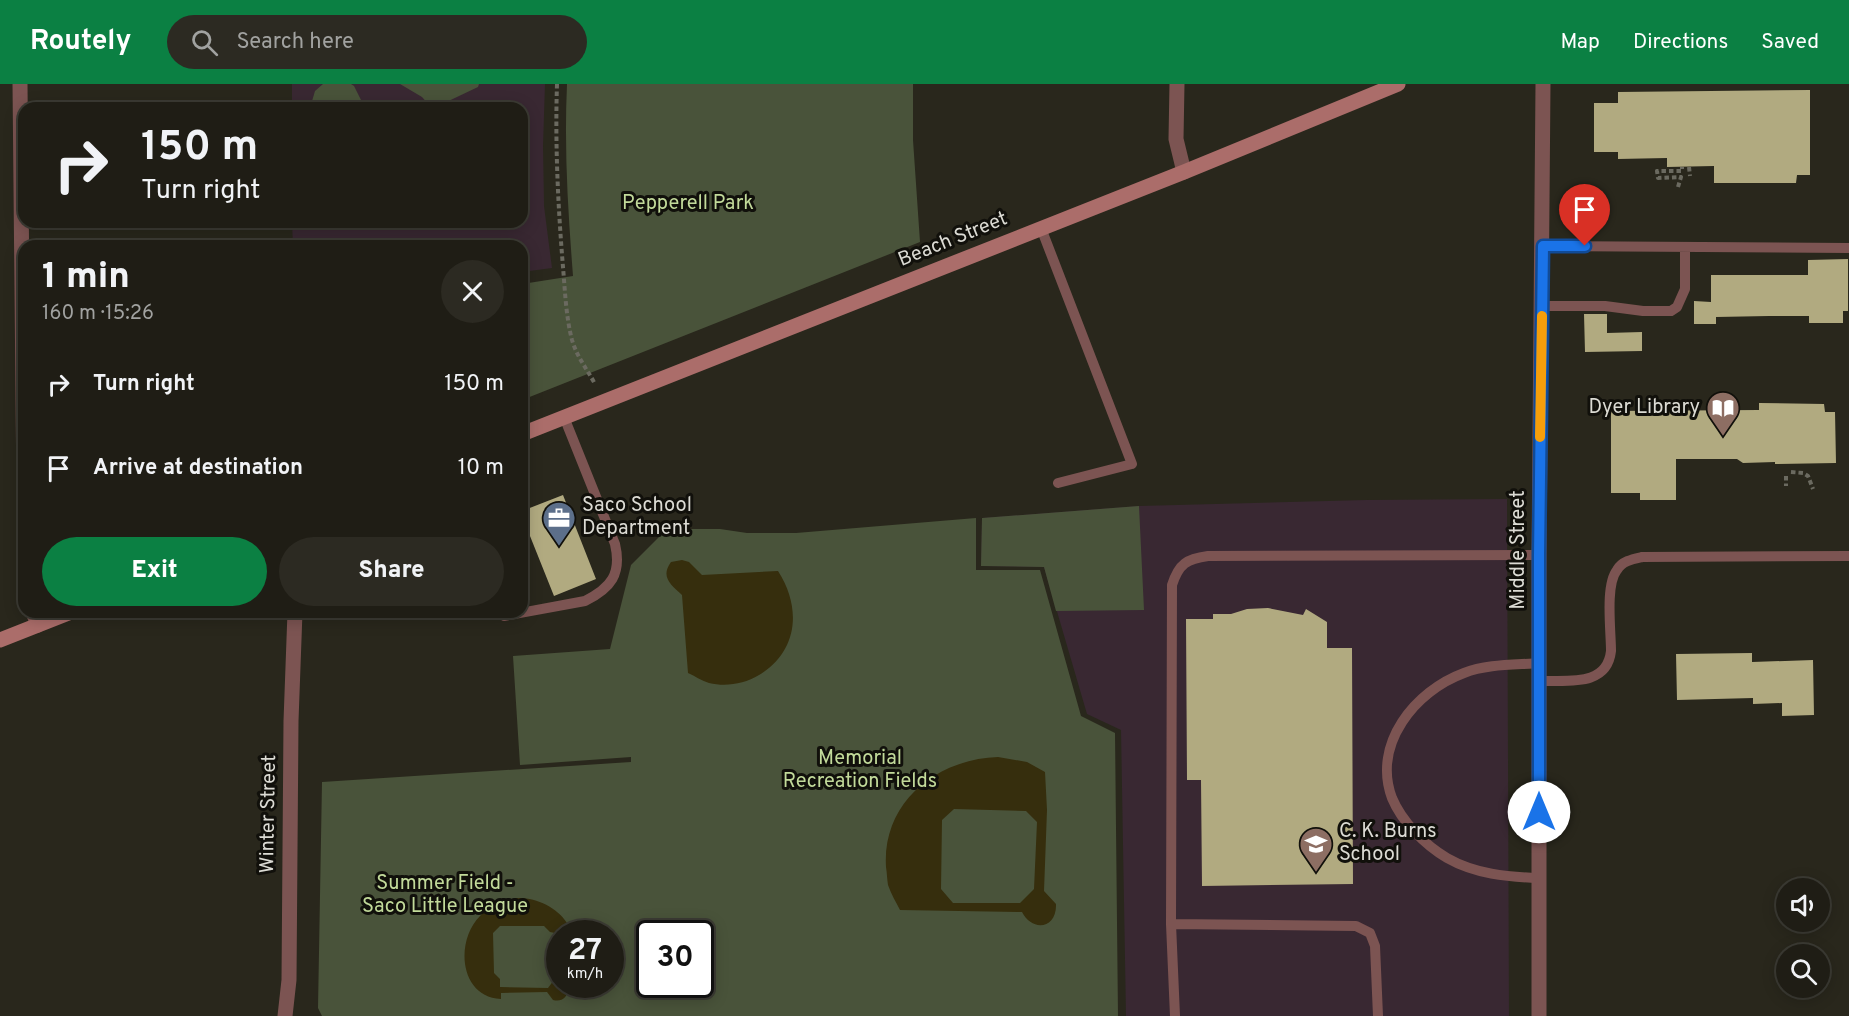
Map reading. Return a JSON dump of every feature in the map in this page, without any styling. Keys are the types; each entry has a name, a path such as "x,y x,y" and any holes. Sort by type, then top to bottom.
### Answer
{"main road":[{"name":"Beach Street","path":"528,432 1184,172 1398,84"},
{"path":"0,640 36,619"}],"street":[{"path":"20,84 20,102"},
{"path":"1177,84 1176,139 1184,172"},
{"name":"Middle Street","path":"1539,1016 1539,555 1543,84"},
{"name":"Winter Street","path":"285,1016 289,980 291,721 295,618"}],"lane":[{"path":"1041,228 1132,464 1058,483"},
{"path":"1543,246 1849,248"},
{"path":"1542,306 1605,306 1643,311 1671,311 1677,307 1686,289 1685,247"},
{"path":"528,612 585,601 595,596 611,582 617,568 618,557 615,544 564,417"},
{"path":"1175,1016 1171,924 1172,585 1183,563 1194,558 1209,556 1539,555"},
{"path":"1540,681 1596,677 1606,667 1611,651 1613,577 1617,569 1631,560 1642,557 1849,556"},
{"path":"1539,878 1512,877 1477,870 1463,866 1432,848 1402,816 1388,782 1388,766 1391,747 1398,728 1408,712 1424,696 1464,673 1484,668 1540,663"},
{"path":"1171,924 1356,926 1370,933 1375,946 1378,1016"}],"path":[{"path":"557,84 557,188 571,337 576,353 602,401"},
{"path":"1678,188 1681,177 1658,178 1658,171 1682,171 1682,167"},
{"path":"1689,167 1689,176"},
{"path":"1791,472 1809,476 1813,489"},
{"path":"1786,476 1786,486"}],"shaded area":[{"path":"292,84 545,84 544,206 552,268 528,271 528,240 293,240 292,228 528,228 528,102 292,102"},
{"name":"C. K. Burns School","path":"1507,499 1509,1016 1126,1016 1121,730 1087,714 1044,567 981,566 982,518 1139,506"}],"green space":[{"path":"323,84 351,84 362,102 312,102 315,91"},
{"path":"400,84 479,84 478,87 446,102 426,102"},
{"name":"Pepperell Park","path":"567,84 913,84 913,140 920,242 528,398 528,283 573,276 566,133"},
{"path":"1139,506 1144,610 1056,611 1044,567 981,566 982,518"},
{"name":"Memorial Recreation Fields","path":"976,518 976,570 1040,570 1081,716 1115,733 1118,1016 322,1016 318,1008 322,782 631,762 631,757 520,765 513,656 610,649 631,565 662,534 674,529 720,529 747,533 796,533"}],"sand":[{"path":"682,560 689,562 702,575 778,571 791,600 792,628 782,654 759,675 741,683 728,685 709,683 688,673 682,595 671,584 667,576 671,562"},
{"path":"998,757 1027,762 1045,772 1047,810 1044,891 1056,904 1053,919 1048,923 1037,925 1032,923 1022,912 900,910 891,892 886,867 887,844 893,823 904,804 918,788 935,776 954,766","holes":["954,809 1026,811 1037,822 1034,889 1020,903 953,903 941,889 942,820"]},
{"path":"517,898 531,899 552,908 565,920 546,920 546,928 544,926 500,926 493,933 494,973 500,979 500,987 546,988 546,992 501,993 501,999 487,996 476,989 469,978 465,966 467,939 480,916 497,904"}],"building":[{"path":"1810,90 1810,175 1797,175 1796,183 1714,183 1714,166 1667,167 1667,158 1618,159 1618,152 1594,152 1594,103 1618,103 1618,92"},
{"path":"1848,259 1848,311 1843,311 1843,323 1809,323 1809,316 1769,316 1716,317 1716,324 1694,324 1694,301 1711,302 1711,275 1808,275 1808,260"},
{"path":"1584,314 1607,314 1607,333 1642,332 1642,351 1585,352"},
{"name":"Dyer Library","path":"1759,403 1824,404 1825,412 1835,412 1836,463 1775,464 1775,462 1743,463 1737,459 1676,459 1676,500 1640,500 1640,493 1611,493 1611,411 1759,410"},
{"name":"Saco School Department","path":"563,495 596,579 554,596 528,531 528,509"},
{"path":"1268,608 1303,615 1306,609 1327,622 1327,648 1352,648 1353,884 1202,886 1201,780 1187,780 1186,619 1213,619 1213,614 1231,614 1247,609"},
{"path":"1752,653 1752,662 1813,660 1814,715 1782,716 1782,703 1753,704 1753,698 1677,700 1676,654"}],"slow traffic":[{"path":"1540,437 1542,316"}],"place":[{"name":"Dyer Library","path":"1723,437"},
{"name":"Saco School Department","path":"559,547"},
{"name":"C. K. Burns School","path":"1316,873"}],"route":[{"path":"1539,812 1539,555 1543,246 1585,246"}],"park label":[{"name":"Summer Field - Saco Little League","path":"445,896"}]}
